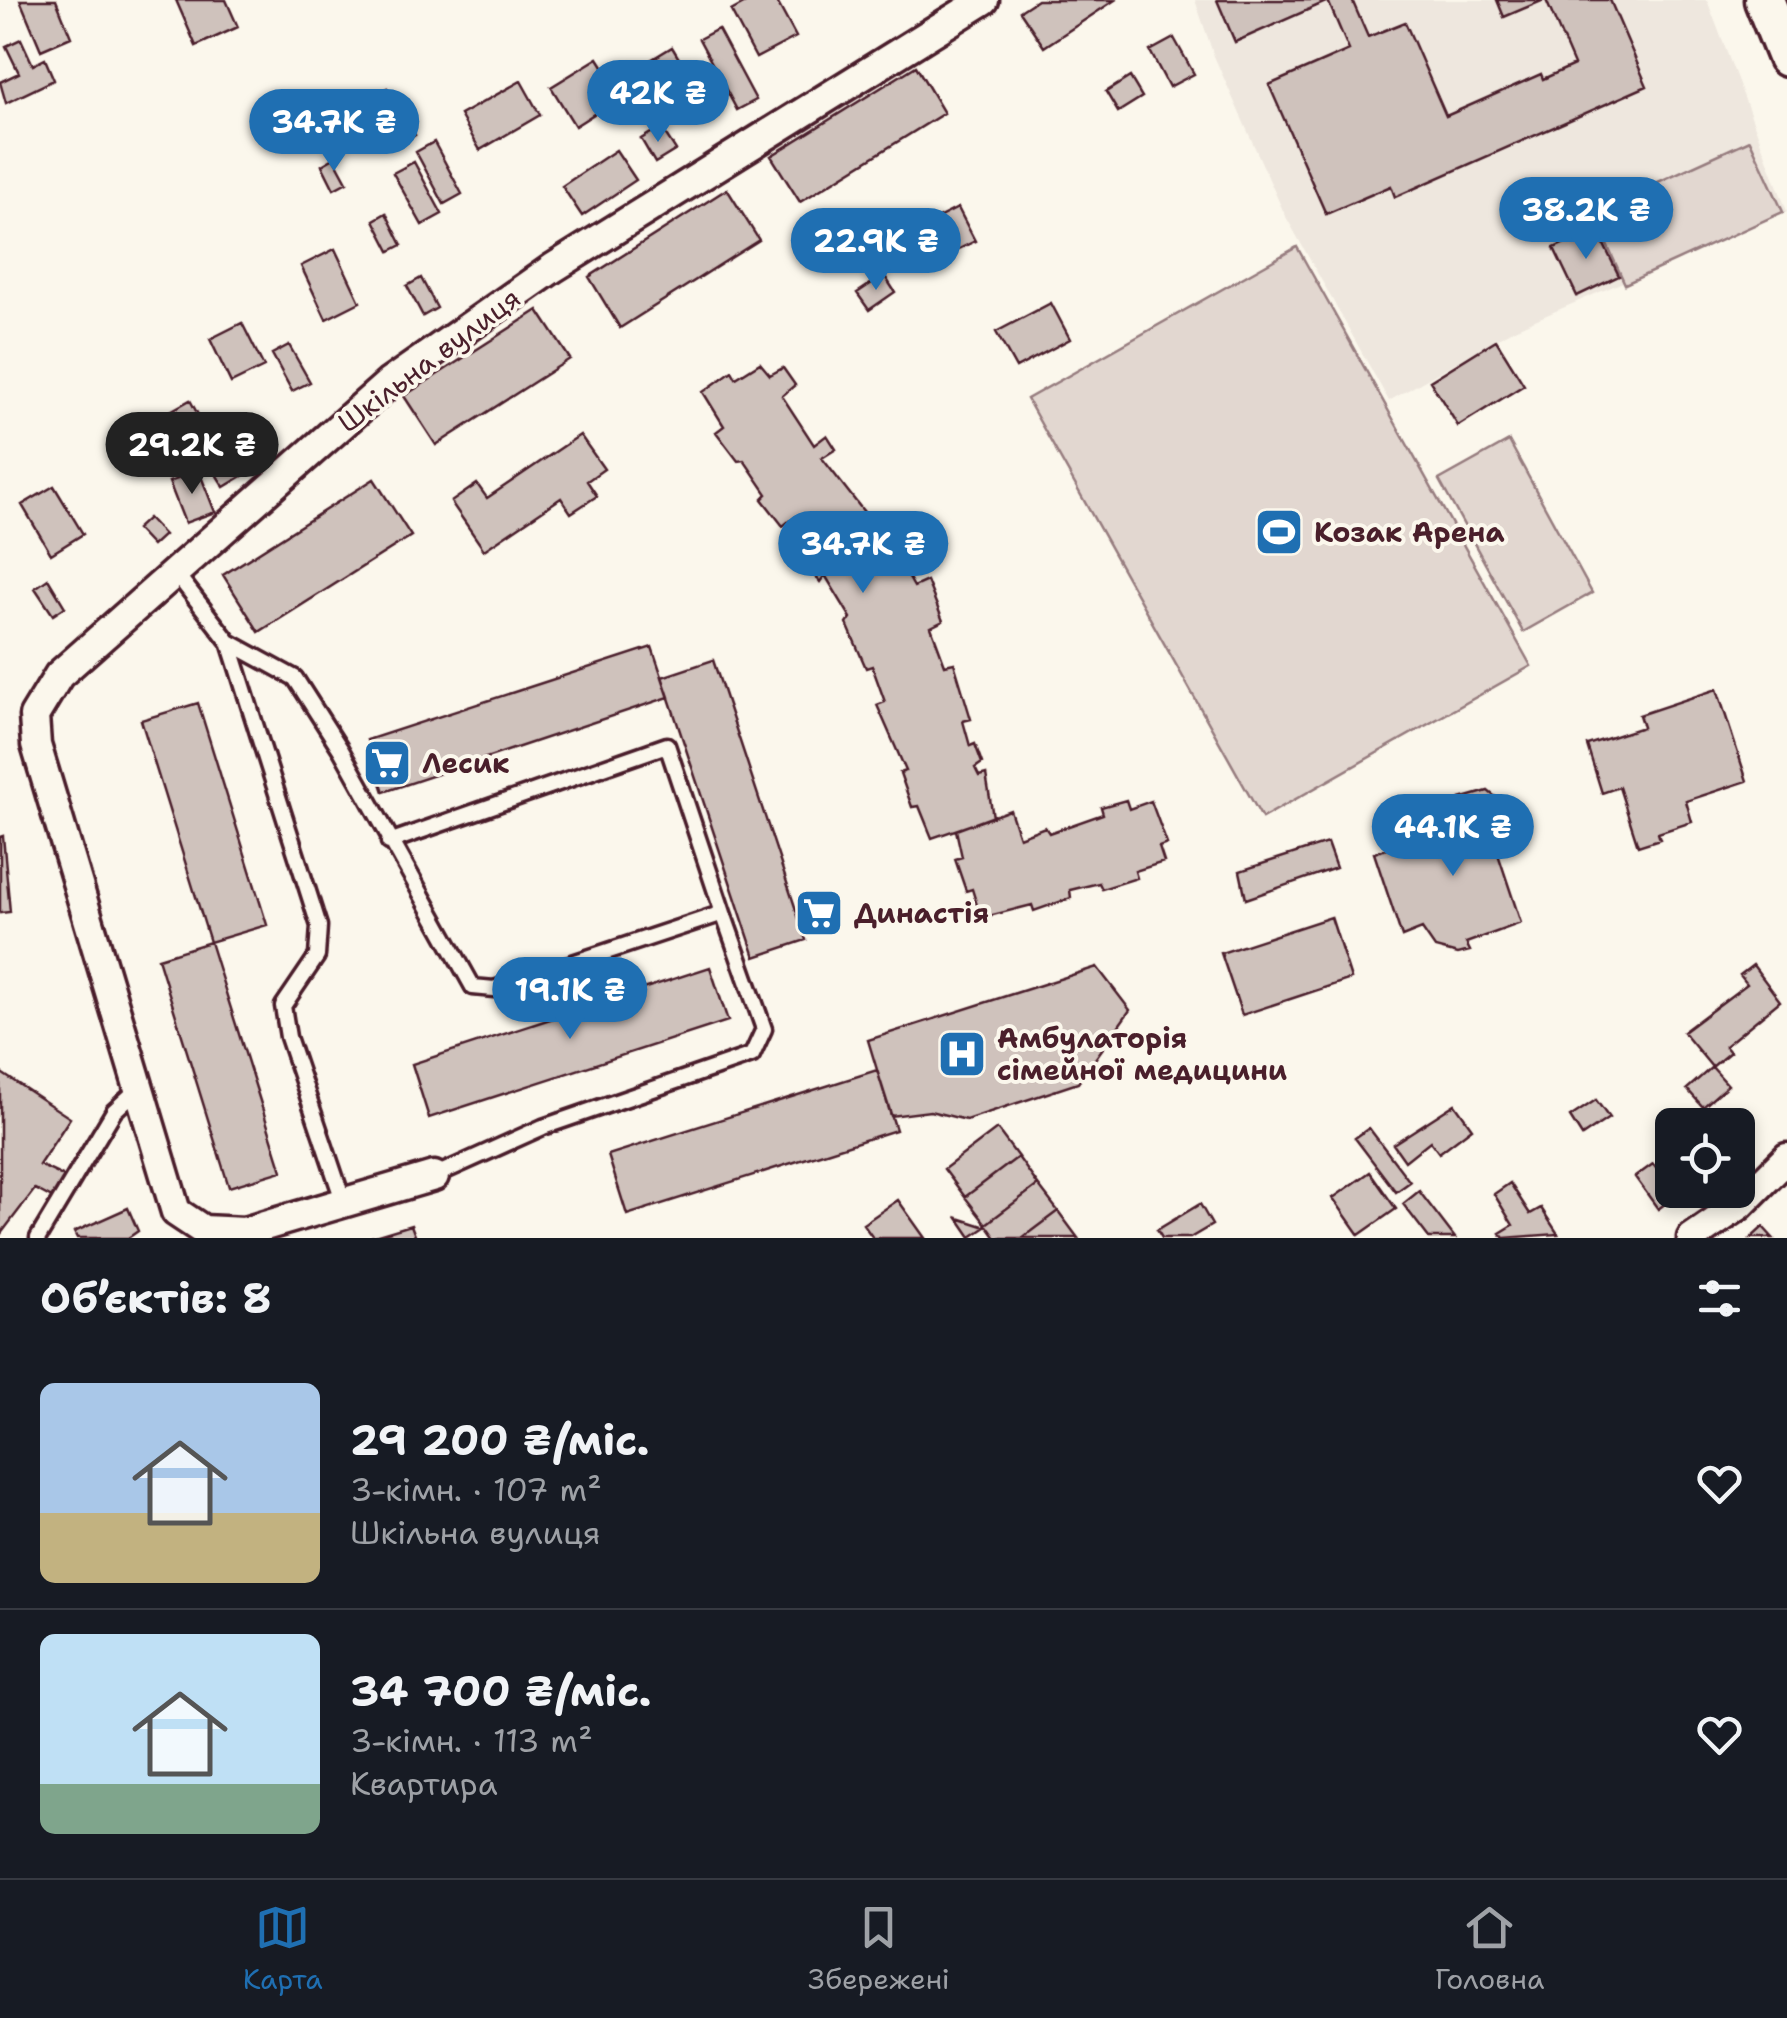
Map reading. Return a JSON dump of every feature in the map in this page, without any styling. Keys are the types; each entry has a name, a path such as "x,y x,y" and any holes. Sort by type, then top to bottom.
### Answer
{"main road":[{"path":"1764,0 1787,57"}],"street":[{"name":"Шкільна вулиця","path":"434,1176 244,1232 204,1230 176,1212 141,1086 60,834 36,745 34,716 59,674 389,383 553,268 984,0"},
{"path":"1692,1238 1740,1204 1787,1158"}],"lane":[{"path":"176,572 229,642 319,926 316,956 283,1006 288,1038 344,1202"},
{"path":"229,642 295,678 341,750 473,987 494,989 722,912"},
{"path":"389,842 666,746 764,1029 752,1055 543,1128 434,1176"},
{"path":"38,1238 114,1111 141,1086"}],"shaded area":[{"path":"1195,0 1707,0 1787,211 1512,330 1389,401 1285,215 1214,56"},
{"path":"1750,140 1783,212 1625,284 1592,212"},
{"name":"Козак Арена","path":"1297,247 1531,666 1262,818 1027,399"},
{"path":"1509,441 1592,593 1523,632 1439,480"}],"building":[{"path":"20,0 56,0 71,37 41,50"},
{"path":"176,0 226,0 238,27 196,46"},
{"path":"751,0 776,0 796,37 756,58 731,11"},
{"path":"1037,0 1115,0 1044,47 1020,11"},
{"path":"1217,0 1352,0 1368,37 1405,22 1446,116 1541,74 1543,79 1574,65 1546,0 1610,0 1647,86 1395,197 1391,186 1326,214 1269,85 1349,50 1328,1 1235,42"},
{"path":"1497,0 1544,0 1504,17"},
{"path":"718,29 756,100 737,110 699,39"},
{"path":"1174,38 1194,74 1169,87 1150,51"},
{"path":"21,39 33,65 45,59 54,80 6,103 0,82 19,73 6,46"},
{"path":"672,47 704,100 667,122 636,69"},
{"path":"598,58 622,96 575,126 551,87"},
{"path":"916,66 944,113 800,202 771,156"},
{"path":"1130,77 1142,97 1118,112 1106,92"},
{"path":"521,81 540,115 480,150 460,115"},
{"path":"387,88 415,135 397,146 370,98"},
{"path":"661,127 676,150 655,163 641,139"},
{"path":"434,142 462,194 444,204 416,152"},
{"path":"616,150 636,180 582,216 562,186"},
{"path":"334,158 347,182 334,189 322,165"},
{"path":"414,162 442,214 422,225 393,173"},
{"path":"727,189 759,240 620,328 589,277"},
{"path":"958,208 975,241 923,267 906,234"},
{"path":"386,213 402,245 390,251 374,220"},
{"path":"1596,228 1619,276 1577,296 1554,248"},
{"path":"335,249 360,302 326,319 301,266"},
{"path":"884,275 895,292 869,310 857,293"},
{"path":"421,278 437,308 423,316 407,286"},
{"path":"1051,303 1070,339 1016,368 996,332"},
{"path":"538,310 570,359 436,445 404,396"},
{"path":"242,323 264,367 231,383 210,339"},
{"path":"1496,340 1524,385 1458,426 1430,381"},
{"path":"289,345 310,382 292,391 272,354"},
{"path":"760,363 770,375 783,368 795,385 782,396 814,445 827,435 836,449 822,458 892,548 914,587 927,581 943,621 931,627 945,665 954,663 971,719 963,721 970,746 975,744 982,763 975,768 979,776 986,774 993,817 932,838 919,806 912,807 900,773 906,771 877,705 885,702 872,666 866,668 847,624 851,618 825,575 820,582 799,554 806,546 789,521 783,526 762,499 767,494 744,460 738,461 716,432 724,426 703,392 732,371 736,378"},
{"path":"190,400 209,435 186,448 167,413"},
{"path":"580,435 604,469 587,481 597,496 571,513 561,498 484,550 451,502 477,484 487,498"},
{"path":"232,442 249,472 224,487 206,458"},
{"path":"199,471 215,512 185,523 169,482"},
{"path":"374,479 411,536 259,632 223,575"},
{"path":"54,486 83,534 51,554 22,505"},
{"path":"148,518 164,535 152,546 136,529"},
{"path":"48,579 65,607 53,615 35,588"},
{"path":"652,647 669,697 384,792 367,740"},
{"path":"713,660 806,940 755,957 662,677"},
{"path":"1717,689 1747,781 1686,801 1692,822 1658,833 1660,839 1638,846 1619,787 1602,793 1587,745 1643,727 1639,715"},
{"path":"198,703 267,925 210,942 141,720"},
{"path":"1488,791 1509,808 1504,833 1494,842 1521,923 1466,943 1470,951 1458,954 1435,948 1422,929 1402,937 1374,853 1453,827 1460,799"},
{"path":"1126,800 1129,809 1151,801 1167,844 1159,847 1164,862 1135,871 1137,878 1102,889 1099,883 1070,890 1071,898 1034,911 1032,905 981,918 972,889 966,891 955,859 962,857 956,830 1010,810 1019,837 1045,827 1049,833 1103,814 1101,807"},
{"path":"3,836 10,912 0,913 0,837"},
{"path":"1327,843 1336,868 1246,899 1240,871"},
{"path":"1331,917 1351,979 1242,1015 1221,953"},
{"path":"210,942 282,1171 229,1187 158,958"},
{"path":"1753,965 1780,1001 1725,1046 1730,1052 1712,1067 1683,1032 1747,984 1740,975"},
{"path":"710,967 728,1021 429,1118 412,1064"},
{"path":"1097,967 1130,1010 1078,1083 966,1120 930,1111 891,1116 868,1040"},
{"path":"1712,1067 1728,1085 1703,1107 1687,1089"},
{"path":"877,1070 896,1130 627,1215 608,1155"},
{"path":"0,1072 70,1118 39,1165 65,1177 54,1199 35,1189 0,1235"},
{"path":"1596,1100 1609,1118 1582,1136 1570,1117"},
{"path":"1455,1104 1472,1128 1439,1153 1430,1141 1405,1161 1393,1144"},
{"path":"1369,1128 1410,1182 1396,1192 1355,1138"},
{"path":"997,1129 1018,1157 965,1197 944,1169"},
{"path":"1018,1157 1038,1185 986,1224 965,1197"},
{"path":"1653,1164 1655,1205 1635,1177"},
{"path":"1370,1172 1396,1209 1359,1235 1333,1198"},
{"path":"1510,1183 1530,1214 1541,1208 1558,1234 1504,1238 1500,1233 1513,1225 1494,1194"},
{"path":"1038,1185 1058,1211 1022,1238 996,1238 986,1224"},
{"path":"1419,1191 1455,1238 1429,1238 1403,1204"},
{"path":"898,1200 925,1238 873,1238 863,1224"},
{"path":"1200,1204 1212,1225 1190,1238 1162,1238 1157,1230"},
{"path":"128,1208 138,1231 128,1238 77,1238 74,1232"},
{"path":"1058,1211 1078,1238 1022,1238"},
{"path":"958,1218 986,1227 971,1237"},
{"path":"411,1225 416,1238 368,1238"},
{"path":"1763,1227 1773,1238 1751,1238"}],"place":[{"name":"Козак Арена","path":"1279,532"},
{"name":"Лесик","path":"387,763"},
{"name":"Династiя","path":"819,913"},
{"name":"Амбулаторія сімейної медицини","path":"962,1054"}]}
